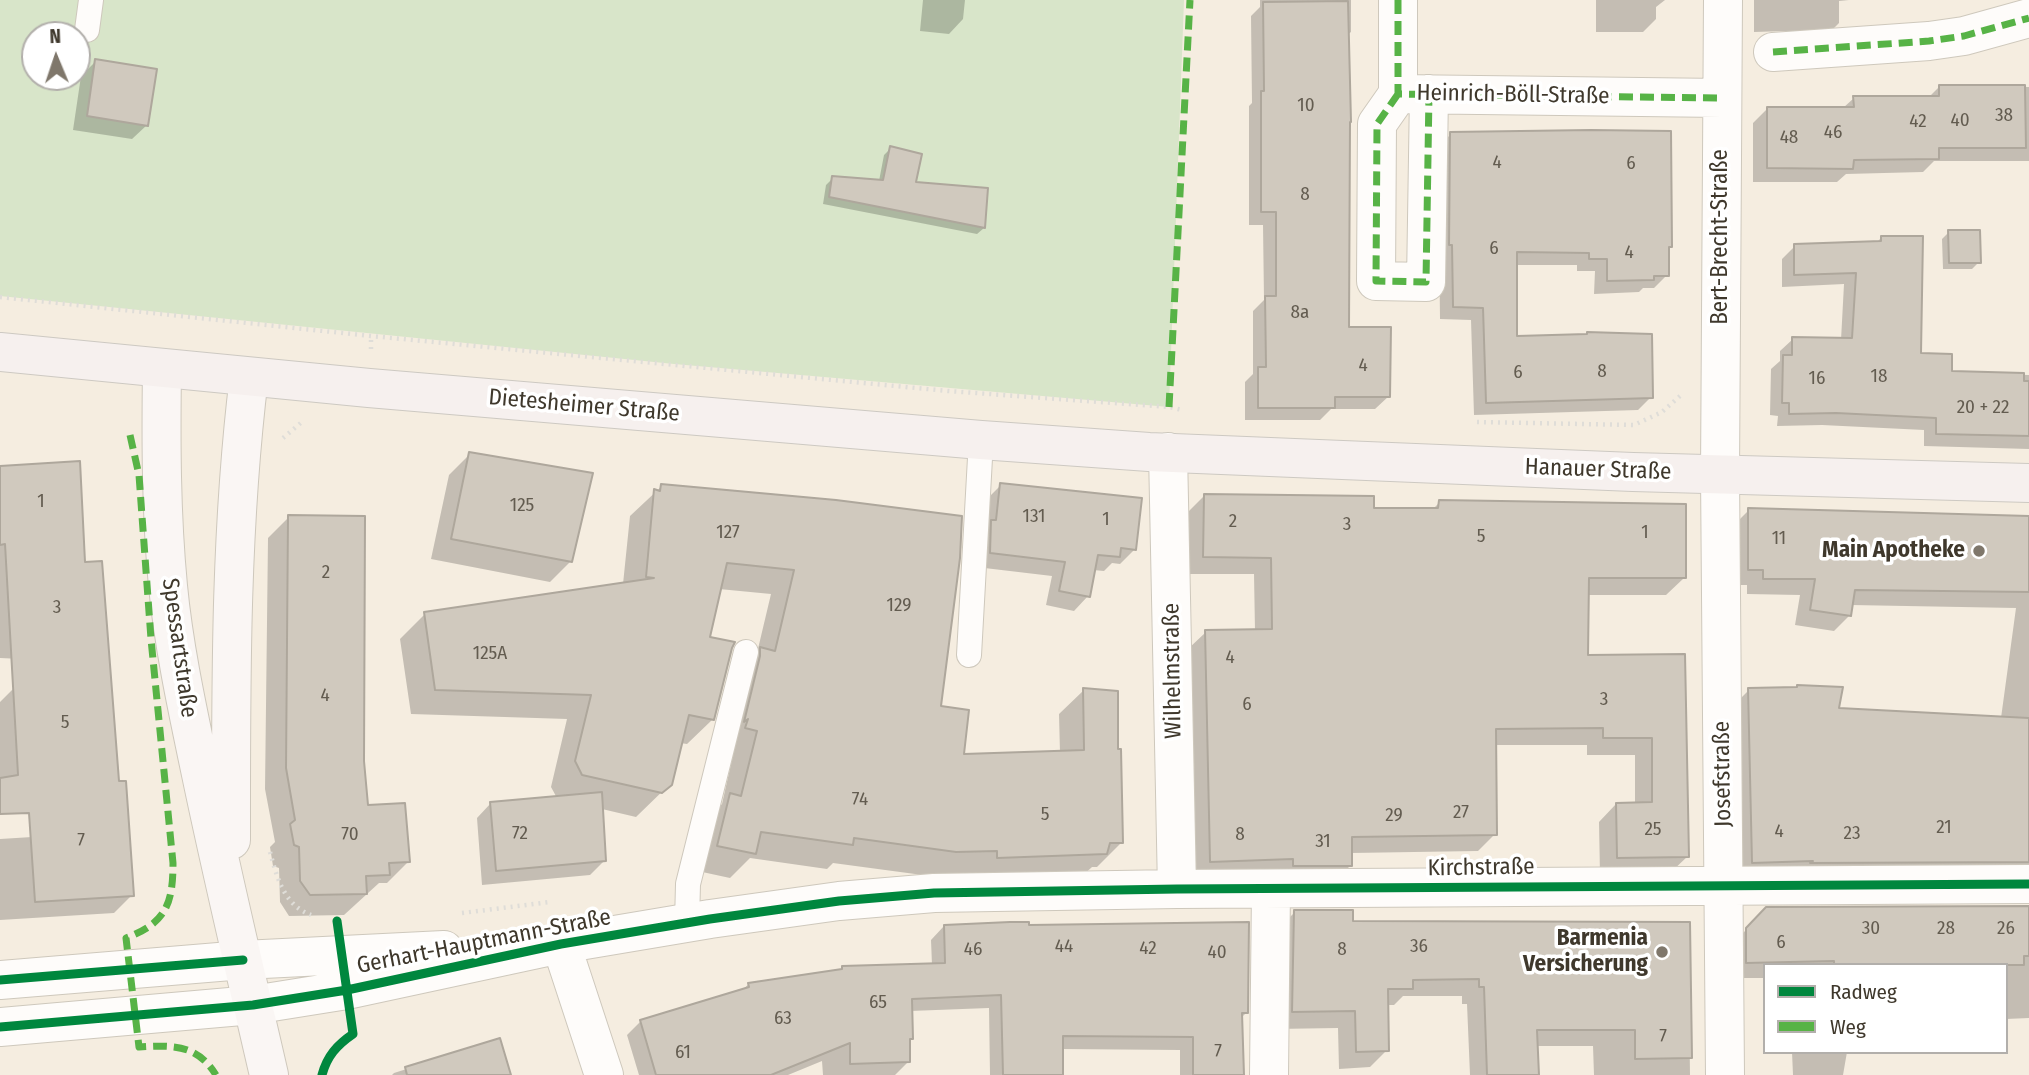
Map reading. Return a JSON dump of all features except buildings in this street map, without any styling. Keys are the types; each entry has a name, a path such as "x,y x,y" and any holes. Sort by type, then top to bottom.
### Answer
{"main road":[{"name":"Dietesheimer Straße","path":"0,352 369,388 981,440 1168,452"},
{"name":"Spessartstraße","path":"162,368 163,502 170,600 186,702 218,856 269,1075"},
{"name":"Spessartstraße","path":"234,923 231,853 234,563 240,449 248,377"},
{"name":"Hanauer Straße","path":"1168,452 1720,474 2029,483"}],"street":[{"name":"Heinrich-Böll-Straße","path":"1398,0 1414,94 1722,98"},
{"name":"Bert-Brecht-Straße","path":"1720,474 1723,0"},
{"path":"1773,52 1929,41 1964,36 2029,18"},
{"name":"Wilhelmstraße","path":"1168,452 1177,889"},
{"name":"Josefstraße","path":"1720,474 1725,1075"},
{"name":"Kirchstraße","path":"934,893 2029,884"},
{"path":"1269,1075 1271,890"},
{"name":"Gerhart-Hauptmann-Straße","path":"0,1027 253,1005 347,990 561,944 687,923 826,903 934,893"},
{"path":"561,944 604,1075"},
{"name":"Gerhart-Hauptmann-Straße","path":"0,979 243,960 561,944"}],"lane":[{"path":"88,21 91,0"},
{"path":"969,655 981,440"},
{"path":"687,923 688,884 747,652"}],"path":[{"path":"0,297 371,336 948,391 1169,407 1188,412"},
{"path":"369,388 371,336"},
{"path":"1466,422 1634,425 1662,412 1689,389"},
{"path":"278,444 295,428 312,418"},
{"path":"269,846 280,886 290,901 301,911 318,917"},
{"path":"458,914 553,902"}],"green space":[{"path":"0,0 1184,0 1169,407 674,364 0,296"}],"marked path":[{"path":"1169,407 1190,0"},
{"path":"1398,0 1398,94 1722,98"},
{"path":"1773,52 1929,41 1964,36 2029,18"},
{"path":"1398,94 1377,124 1376,281 1426,282 1429,94"},
{"path":"130,435 139,475 151,639 173,863 169,901 164,910 150,926 126,938 139,1047 173,1047 192,1052 201,1057 216,1075"}],"cycle path":[{"path":"0,1027 253,1005 347,990 561,944 710,919 839,901 934,893 2029,884"},
{"path":"322,1075 333,1052 353,1034 337,921"},
{"path":"0,980 243,960"}],"place":[{"name":"Main Apotheke","path":"1979,551"},
{"name":"Barmenia Versicherung","path":"1662,952"}]}
